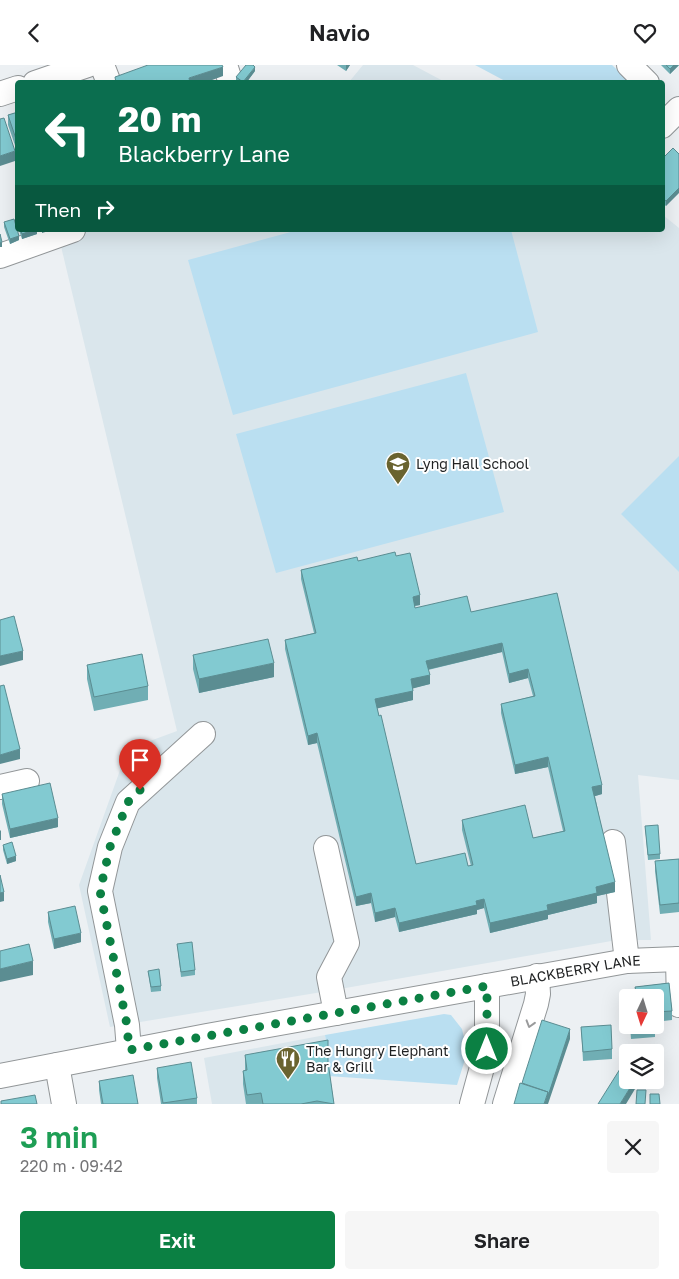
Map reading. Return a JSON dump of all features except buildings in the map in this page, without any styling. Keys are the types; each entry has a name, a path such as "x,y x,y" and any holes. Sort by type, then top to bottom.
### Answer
{"street":[{"path":"44,80 88,65"},
{"path":"102,65 108,80"},
{"path":"225,65 230,80"},
{"path":"629,65 644,80"},
{"path":"0,94 15,89"},
{"path":"0,256 67,232"},
{"path":"129,1050 127,1025 100,891 110,847 128,802 204,734"},
{"path":"0,787 27,781"},
{"path":"613,842 627,961"},
{"path":"326,848 346,943 328,977 336,1013"},
{"path":"678,959 679,1005"},
{"name":"BLACKBERRY LANE","path":"0,1076 129,1050 627,961 678,959"},
{"path":"505,1104 536,1004 538,993 537,977"},
{"path":"472,1104 487,1049 487,986"},
{"path":"56,1065 64,1104"}],"shaded area":[{"path":"363,65 413,65 441,80 351,80"},
{"path":"475,65 612,65 628,80 503,80"},
{"name":"Lyng Hall School","path":"665,217 679,228 679,780 638,775 651,940 617,940 110,1027 79,885 124,759 131,748 177,731 59,238 78,232 665,232"},
{"path":"291,232 512,232 538,332 233,415 188,260"},
{"path":"466,373 504,512 276,573 236,434"},
{"path":"679,456 679,572 621,514"},
{"path":"444,1014 451,1015 462,1029 465,1042 467,1053 457,1085 328,1076 328,1054 325,1035"},
{"path":"325,1035 332,1104 212,1104 204,1058"}],"place":[{"name":"Lyng Hall School","path":"398,485"},
{"name":"The Hungry Elephant Bar & Grill","path":"288,1080"}],"route":[{"path":"140,790 128,802 110,847 100,891 127,1025 129,1050 487,986 487,1049"}]}
